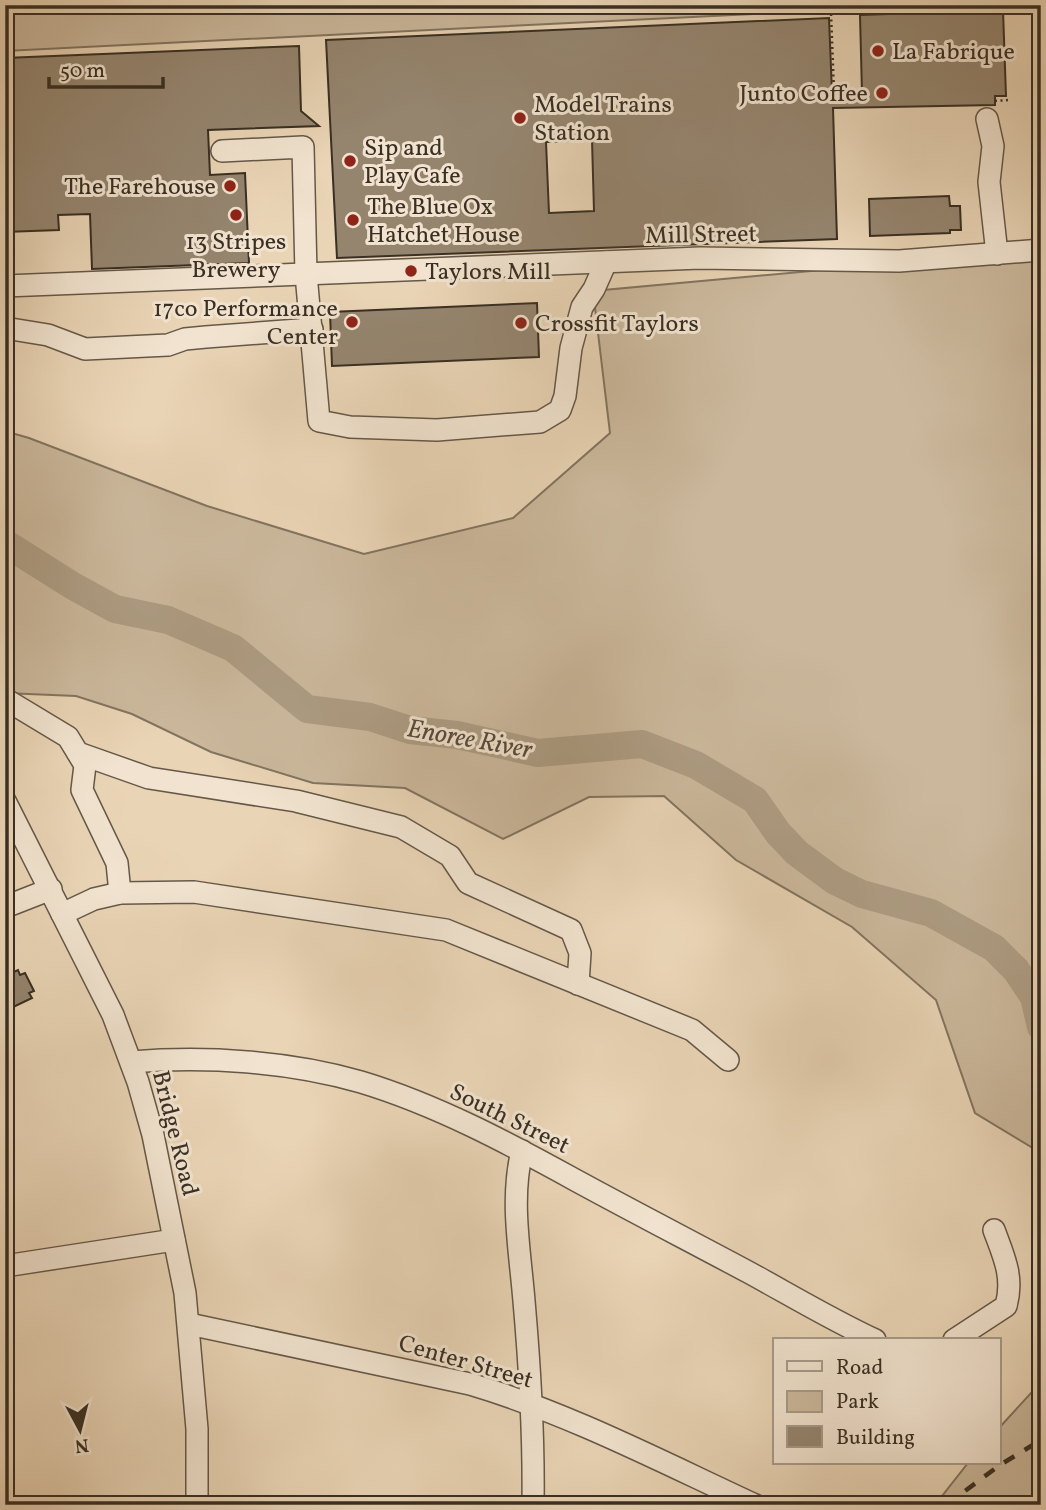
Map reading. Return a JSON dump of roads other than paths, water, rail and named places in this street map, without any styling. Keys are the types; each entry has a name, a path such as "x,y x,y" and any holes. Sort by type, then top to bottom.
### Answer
{"street":[{"path":"991,110 993,146 989,182 997,254"},
{"path":"222,150 303,147 306,274 319,421 350,427 437,430 540,422 560,410 565,396 571,348 582,307 594,289 606,262"},
{"name":"Mill Street","path":"5,286 700,258 825,258 861,262 1041,250"},
{"path":"5,328 48,335 85,349 168,345 185,339 312,329"},
{"path":"5,699 68,737 78,753 85,765 82,790 117,863 120,893"},
{"path":"78,753 149,778 296,801 401,827 450,856 468,883 571,930 580,953 578,984"},
{"name":"Bridge Road","path":"5,801 113,1015 131,1062 153,1135 189,1324 197,1429 197,1505"},
{"path":"5,906 51,890"},
{"path":"62,914 94,899 120,893 194,892 446,930 692,1030 728,1060"},
{"name":"South Street","path":"131,1062 238,1062 329,1074 384,1090 522,1151 751,1273 836,1322 871,1338"},
{"path":"522,1151 517,1171 516,1207 532,1406 533,1505"},
{"path":"957,1338 1006,1306 1010,1289 1005,1261 994,1230"},
{"path":"5,1266 174,1240"},
{"name":"Center Street","path":"189,1324 470,1384 532,1406 637,1450 755,1505"}],"waterway":[{"name":"Enoree River","path":"5,543 115,609 168,620 233,648 307,709 370,717 410,730 457,735 538,753 642,744 696,765 755,800 778,833 797,853 835,881 862,894 931,913 994,948 1016,970 1034,997 1041,1027"}],"railway":[{"path":"946,1505 1000,1465 1041,1440"}],"place":[{"name":"La Fabrique","path":"878,51"},
{"name":"Junto Coffee","path":"882,93"},
{"name":"Model Trains Station","path":"520,118"},
{"name":"Sip and Play Cafe","path":"350,161"},
{"name":"The Farehouse","path":"230,186"},
{"name":"13 Stripes Brewery","path":"236,215"},
{"name":"The Blue Ox Hatchet House","path":"353,220"},
{"name":"Taylors Mill","path":"411,271"},
{"name":"17co Performance Center","path":"352,322"},
{"name":"Crossfit Taylors","path":"521,323"}]}
